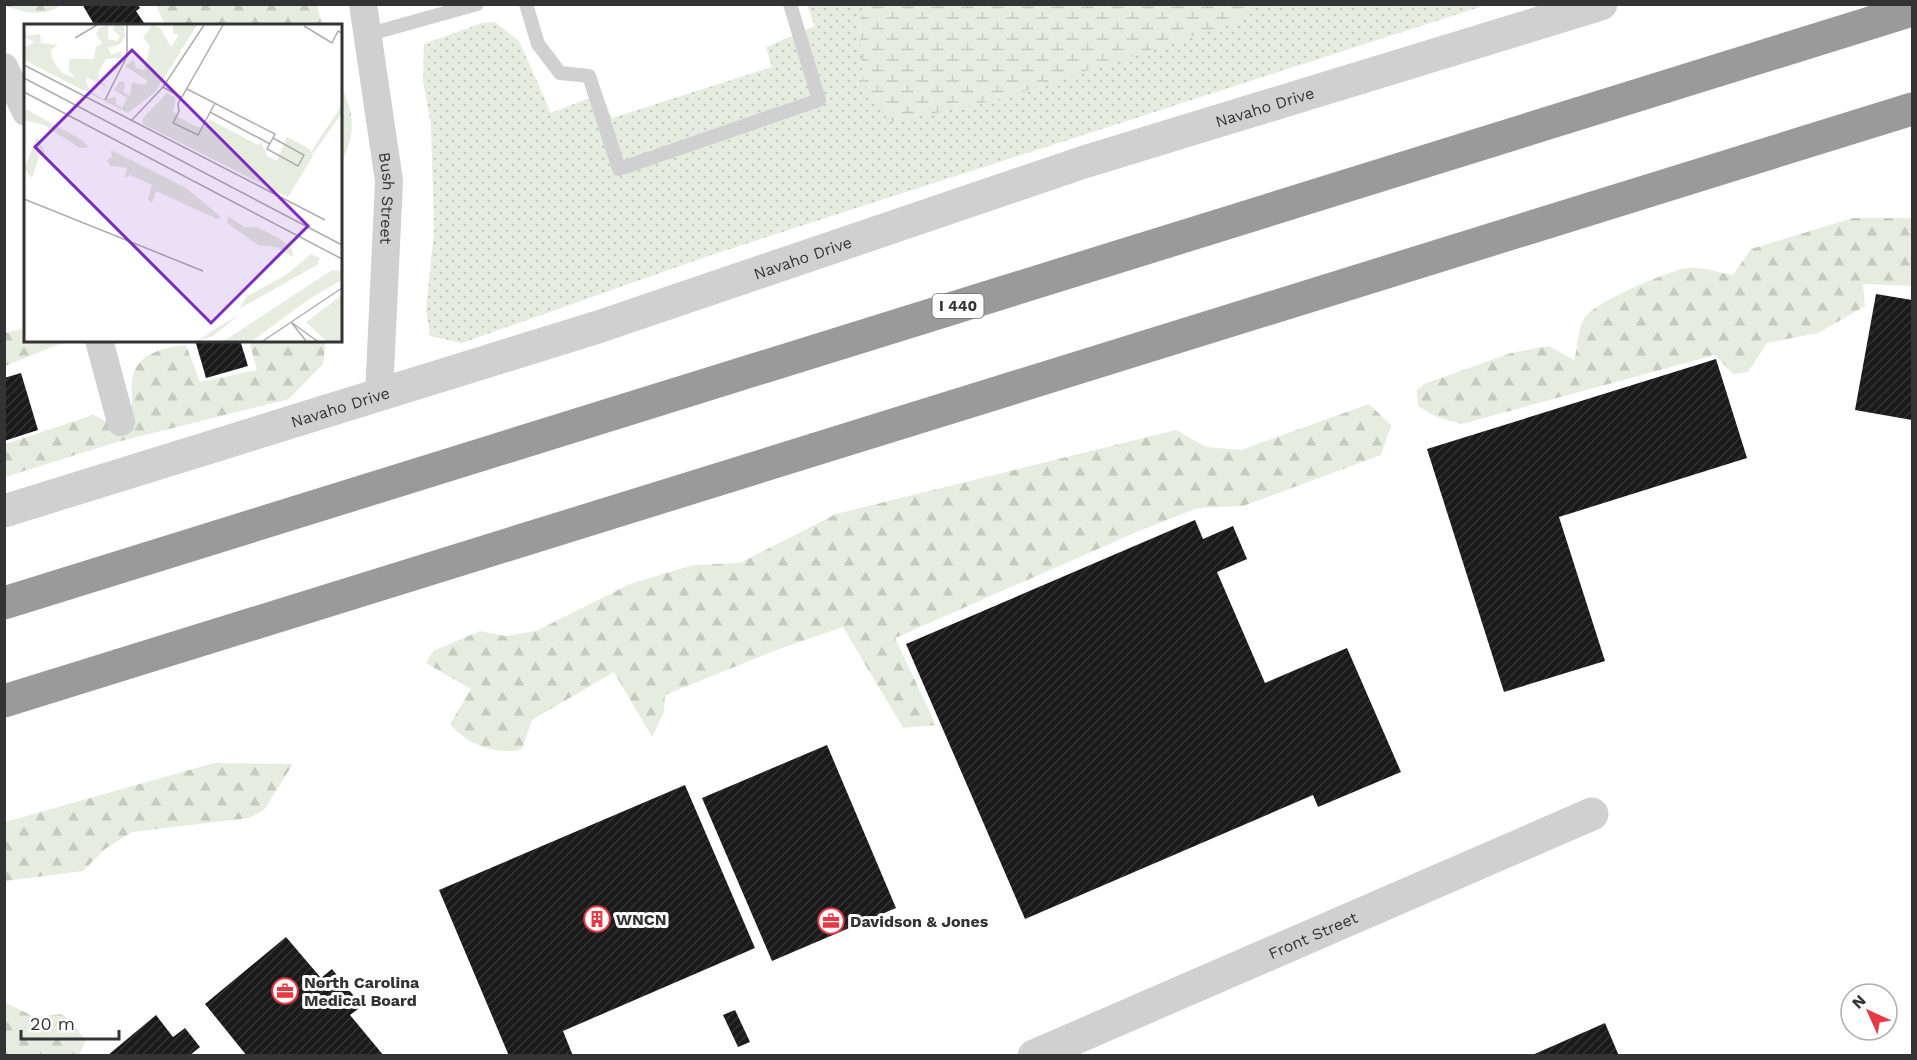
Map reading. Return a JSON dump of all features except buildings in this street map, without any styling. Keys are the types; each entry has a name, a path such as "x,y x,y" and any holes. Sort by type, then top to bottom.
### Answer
{"highway":[{"name":"I 440","path":"4,603 1912,10"},
{"path":"4,701 1912,109"}],"street":[{"name":"Bush Street","path":"363,4 370,34 389,182 379,395"},
{"name":"Navaho Drive","path":"4,511 598,327 1084,162 1601,4"},
{"path":"4,67 24,107"},
{"path":"100,342 122,422"},
{"name":"Front Street","path":"1034,1056 1592,814"}],"lane":[{"path":"370,34 477,4"},
{"path":"526,4 538,44 560,73 589,76 619,169 819,100 790,4"}],"green space":[{"path":"874,4 1250,5 1241,20 1004,98 890,123 863,82 859,19"},
{"path":"4,5 61,5 48,12 34,13"},
{"path":"156,5 317,5 322,24 165,24"},
{"path":"807,5 1486,5 708,256 462,343 430,336 426,310 434,230 431,126 423,81 424,44 482,23 495,22 519,41 551,113 602,93 612,118 772,67 766,47 815,26"},
{"path":"342,88 349,106 352,124 342,161"},
{"path":"1853,218 1912,218 1912,286 1863,284 1865,306 1818,333 1767,343 1748,372 1733,374 1715,355 1462,424 1437,417 1418,406 1417,390 1424,384 1511,353 1549,346 1574,360 1579,332 1586,316 1605,302 1650,281 1687,268 1733,275 1751,249"},
{"path":"24,328 24,342 65,342 5,366 5,333"},
{"path":"249,342 326,342 323,364 289,399 117,442 5,477 5,444 93,415 106,421 124,421 131,406 133,376 136,368 154,353 170,347 186,345 200,382 257,370"},
{"path":"1369,404 1391,425 1381,455 1243,506 1198,508 1146,528 895,638 936,725 903,728 843,627 779,649 665,695 664,712 652,737 614,672 532,720 522,749 512,751 492,749 473,743 450,724 471,689 426,663 433,651 480,631 505,636 536,631 630,584 693,565 740,563 836,514 1176,430 1206,447 1241,450"},
{"path":"214,763 293,764 264,810 249,818 132,832 105,849 83,871 5,881 5,822"},
{"path":"4,1002 35,1017 63,1014 86,1040 79,1055 5,1055"}],"place":[{"name":"WNCN","path":"597,919"},
{"name":"Davidson & Jones","path":"831,921"},
{"name":"North Carolina Medical Board","path":"285,991"}]}
